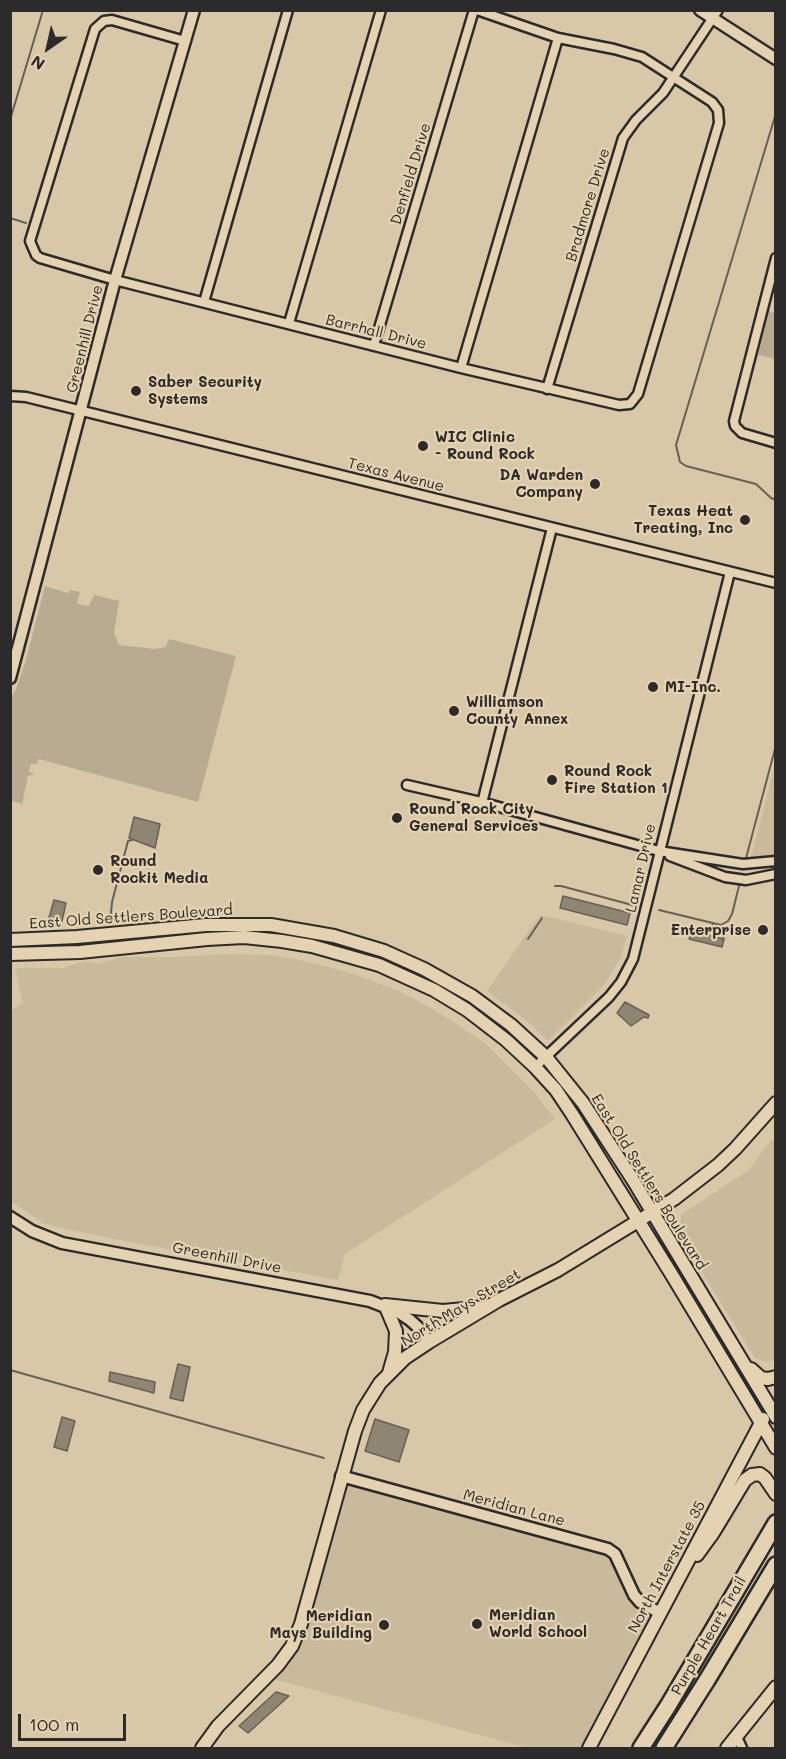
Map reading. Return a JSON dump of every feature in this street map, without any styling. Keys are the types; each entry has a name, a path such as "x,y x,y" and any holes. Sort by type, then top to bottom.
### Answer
{"highway":[{"name":"Purple Heart Trail","path":"641,1749 776,1523"},
{"name":"Purple Heart Trail","path":"664,1749 776,1565"}],"main road":[{"name":"East Old Settlers Boulevard","path":"10,940 77,937 206,925 271,926 334,936 396,956 472,996 511,1025 546,1057 583,1103 774,1409"},
{"name":"East Old Settlers Boulevard","path":"10,954 80,952 244,937 312,946 379,965 434,990 489,1026 535,1067 556,1090 639,1221 776,1448"},
{"name":"North Mays Street","path":"202,1749 218,1726 278,1665 292,1646 301,1624 341,1476 363,1410 380,1383 405,1358 429,1342 558,1270 653,1213 718,1165 749,1135 776,1103"},
{"path":"384,1305 443,1311 490,1306"},
{"path":"384,1305 396,1331 395,1352 389,1374"},
{"path":"728,1338 753,1373 761,1378 776,1377"},
{"name":"North Interstate 35","path":"589,1749 654,1615 677,1579 761,1423 774,1409"},
{"path":"677,1579 713,1533 745,1480 752,1475 760,1474 776,1494"},
{"path":"727,1749 739,1743 776,1687"}],"street":[{"name":"Greenhill Drive","path":"10,678 116,280 194,10"},
{"path":"204,302 288,10"},
{"path":"289,323 381,10"},
{"path":"476,10 558,38 627,52 650,61 675,77"},
{"name":"Denfield Drive","path":"374,345 476,10"},
{"path":"700,10 716,15 776,58"},
{"name":"Bradmore Drive","path":"547,389 619,148 629,129 675,77 716,15"},
{"name":"Barrhall Drive","path":"185,41 112,20 104,21 95,29 30,241 32,250 40,258 116,280 461,368 619,405 630,404 638,394 719,123 718,110 712,102 675,77"},
{"path":"461,368 558,38"},
{"path":"776,258 734,421 735,426 742,433 776,443"},
{"name":"Texas Avenue","path":"10,396 26,397 776,583"},
{"path":"482,803 552,528"},
{"name":"Lamar Drive","path":"535,1067 609,997 633,959 730,572"},
{"path":"407,785 659,851 725,877 746,880 776,874"},
{"path":"659,851 743,864 776,861"},
{"name":"Greenhill Drive","path":"10,1217 32,1231 62,1243 384,1305 410,1320 429,1342"},
{"path":"338,1490 345,1484 357,1481 346,1463"},
{"name":"Meridian Lane","path":"341,1476 608,1549 615,1554 634,1595 654,1615"}],"shaded area":[{"path":"769,311 775,313 775,359 758,355"},
{"path":"45,586 68,593 71,590 80,592 77,604 89,606 94,595 119,601 114,633 119,645 154,649 166,647 169,639 236,656 198,802 39,759 37,764 31,764 29,772 35,774 28,776 22,804 11,800 11,698 26,660"},
{"path":"774,768 775,855 751,858"},
{"path":"134,817 160,824 155,848 129,838"},
{"path":"563,896 630,913 627,925 560,908"},
{"path":"54,900 66,903 62,921 48,921"},
{"path":"540,915 627,936 621,957 604,985 548,1041 528,1022 487,991"},
{"path":"692,931 724,939 722,947 689,939"},
{"path":"273,955 318,964 357,975 399,991 435,1010 485,1043 531,1089 555,1119 345,1254 338,1280 113,1239 44,1224 12,1202 10,1200 11,1010 23,1003 15,968 63,968 85,961 98,964 122,957"},
{"path":"625,1002 649,1015 648,1018 644,1017 631,1026 617,1013"},
{"path":"772,1139 776,1142 776,1360 766,1362 755,1358 677,1232 682,1214 749,1170"},
{"path":"178,1364 190,1367 183,1401 170,1398"},
{"path":"110,1372 155,1382 154,1393 109,1381"},
{"path":"62,1417 75,1421 67,1451 54,1447"},
{"path":"375,1419 409,1430 399,1462 365,1451"},
{"name":"Meridian World School","path":"345,1479 608,1551 633,1597 656,1613 585,1748 527,1748 270,1678 284,1664"},
{"path":"276,1692 289,1696 248,1733 239,1726"}],"waterway":[{"path":"10,120 43,10"},
{"path":"776,113 676,445 680,462 686,466 756,484 776,500"},
{"path":"10,218 26,223"},
{"path":"745,862 776,745"},
{"path":"114,920 111,913 112,902 128,841 132,840"},
{"path":"659,910 721,925 728,921 732,914 740,882"},
{"path":"555,886 636,906"},
{"path":"528,939 542,918"},
{"path":"713,924 712,930 724,935 723,940"},
{"path":"10,1370 324,1458"}],"place":[{"name":"Saber Security Systems","path":"136,391"},
{"name":"WIC Clinic - Round Rock","path":"423,446"},
{"name":"DA Warden Company","path":"595,484"},
{"name":"Texas Heat Treating, Inc","path":"745,520"},
{"name":"MI-Inc.","path":"653,687"},
{"name":"Williamson County Annex","path":"454,711"},
{"name":"Round Rock Fire Station 1","path":"552,780"},
{"name":"Round Rock City General Services","path":"397,818"},
{"name":"Round Rockit Media","path":"98,870"},
{"name":"Enterprise","path":"763,930"},
{"name":"Meridian World School","path":"477,1624"},
{"name":"Meridian Mays Building","path":"384,1625"}]}
